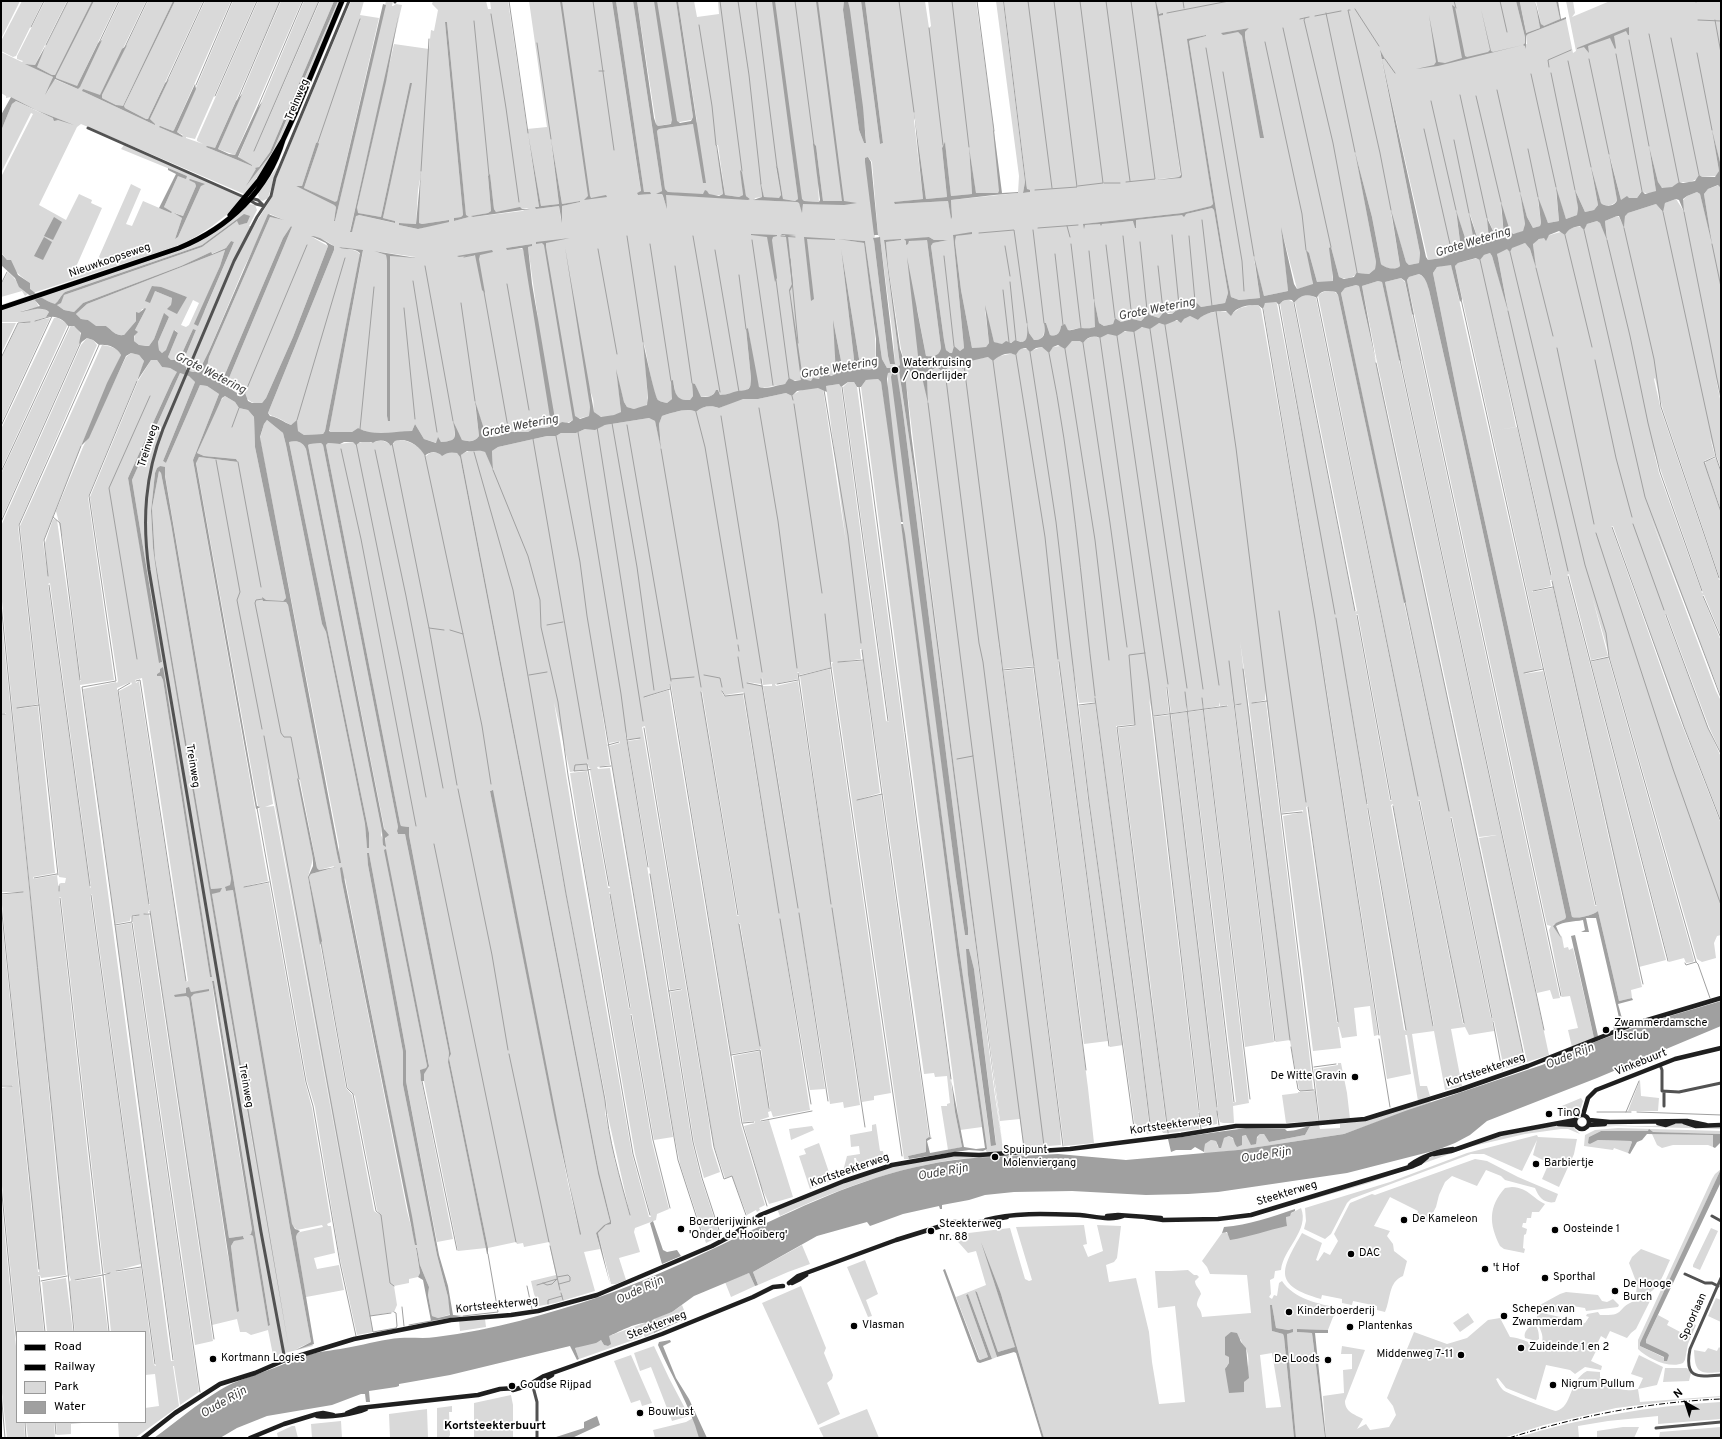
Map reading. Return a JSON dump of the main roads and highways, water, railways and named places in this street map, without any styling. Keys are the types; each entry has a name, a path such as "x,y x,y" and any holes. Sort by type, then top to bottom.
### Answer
{"main road":[{"name":"Nieuwkoopseweg","path":"1,308 179,248 203,237 222,224 249,199 269,173 278,155 342,1"}],"water":[{"path":"92,1 94,1 56,76 56,78 77,86 98,43 102,40 80,87 78,89 55,79 45,95 53,77 25,64 35,65 46,45 37,67 52,75 55,75"},
{"path":"173,1 175,1 124,106 125,108 148,119 165,83 169,79 150,119 155,125 82,91 83,89 100,95 122,49 127,45 102,95 102,98 116,105 123,106"},
{"path":"334,1 338,1 272,153 246,186 256,169 255,168 259,167 270,152"},
{"path":"560,1 562,1 590,196 591,198 606,195 607,197 584,200 588,196"},
{"path":"612,1 616,1 644,192 650,192 651,194 638,195 637,193 641,191"},
{"path":"633,1 637,1 654,118 658,126 671,124 672,120 654,1 657,1 677,121 680,123 691,121 693,117 676,1 678,1 706,183 703,183 693,124 659,129 657,131 665,189 668,192 703,194 705,190 709,194 719,196 723,194 717,145 725,195 739,197 743,195 740,170 742,172 746,196 750,199 666,195 667,209 662,194 656,194 662,191"},
{"path":"772,1 775,1 802,199 804,201 819,202 820,200 813,143 816,146 823,201 842,201 816,1 818,1 844,201 857,203 844,205 803,204 802,213 799,203 797,202 753,200 762,197 760,180 764,197 779,198 781,195 776,166 778,168 783,199 795,201 798,199"},
{"path":"844,1 848,1 850,10 863,107 866,143 864,143 859,130 843,10"},
{"path":"861,1 865,1 883,143 880,144"},
{"path":"1003,1 1027,189 1030,190 1030,192 1023,193 1025,182"},
{"path":"1155,1 1159,14 1163,13 1163,15 1159,16 1182,176 1181,178 1157,180 1179,177 1181,175"},
{"path":"1516,1 1519,1 1526,33 1540,28 1535,1 1541,24 1544,26 1560,19 1556,1 1558,1 1561,19 1566,17 1566,19 1528,34 1526,36 1526,49 1523,45 1525,43 1525,37"},
{"path":"383,4 386,5 334,221 336,207 334,205 296,186 302,186 316,143 318,142 319,144 304,188 335,202 337,201"},
{"path":"1452,5 1455,7 1465,56 1467,57 1488,52 1490,50 1481,9 1491,51 1493,52 1523,45 1438,66 1416,69 1434,65 1436,62 1429,15 1438,62 1445,63 1462,58"},
{"path":"399,13 386,82 357,208 358,213 381,217 410,83 412,83 383,218 395,221 395,223 359,215 356,216 352,232 350,232"},
{"path":"445,22 447,22 466,215 469,217 454,221 454,218 461,217 463,215"},
{"path":"1629,27 1629,35 1626,31 1614,36 1615,49 1610,38 1588,46 1589,53 1584,47 1577,49 1577,48"},
{"path":"1249,28 1245,32 1245,37 1264,138 1260,138 1242,36 1238,32 1223,35 1221,33"},
{"name":"Grote Wetering","path":"1206,35 1189,41 1225,266 1231,297 1239,300 1260,298 1254,256 1264,296 1288,291 1281,227 1294,284 1297,289 1313,284 1306,250 1309,253 1317,282 1333,281 1329,248 1331,247 1339,277 1344,279 1354,277 1357,272 1369,274 1375,269 1376,262 1355,152 1372,217 1381,264 1390,268 1398,268 1400,266 1391,210 1406,262 1409,265 1419,263 1420,253 1380,50 1385,59 1382,59 1426,257 1428,260 1442,258 1461,249 1456,210 1468,247 1473,245 1474,242 1469,213 1478,240 1481,243 1487,242 1489,239 1487,218 1494,233 1498,237 1504,236 1501,202 1510,231 1513,234 1523,231 1525,224 1520,192 1527,217 1533,228 1540,226 1541,223 1538,197 1548,223 1559,221 1556,187 1566,219 1577,215 1578,208 1575,190 1585,212 1594,210 1598,205 1591,167 1601,203 1607,206 1614,204 1617,200 1609,154 1621,200 1627,196 1629,198 1637,198 1642,191 1645,194 1656,191 1649,146 1658,182 1662,188 1672,187 1679,182 1683,183 1695,181 1699,175 1702,177 1715,177 1719,171 1712,130 1721,166 1721,188 1718,185 1708,189 1704,194 1712,244 1700,194 1697,192 1683,199 1684,212 1679,200 1676,199 1665,203 1663,212 1656,204 1628,213 1625,216 1624,228 1619,216 1605,221 1607,240 1600,223 1597,221 1587,224 1584,230 1580,226 1577,226 1569,230 1565,235 1559,231 1549,235 1546,241 1544,238 1539,239 1533,244 1536,268 1530,249 1525,243 1512,248 1510,252 1507,249 1497,254 1508,311 1490,253 1484,255 1480,260 1476,258 1458,263 1455,266 1462,299 1460,302 1451,265 1437,267 1433,273 1462,418 1572,917 1586,916 1598,911 1619,1001 1632,998 1633,1000 1618,1004 1623,1022 1630,1020 1631,1022 1614,1029 1613,1026 1620,1022 1596,918 1586,918 1589,932 1581,932 1585,930 1583,920 1559,924 1556,926 1561,938 1553,926 1566,917 1462,435 1429,290 1425,279 1419,274 1409,277 1407,280 1414,315 1412,314 1405,281 1401,278 1385,282 1401,361 1399,360 1382,282 1378,281 1362,286 1376,362 1359,286 1356,285 1345,288 1341,293 1406,602 1404,603 1338,295 1336,292 1322,292 1317,298 1307,295 1299,298 1294,303 1292,300 1284,300 1279,305 1276,302 1265,303 1263,309 1258,305 1246,306 1236,310 1231,316 1226,311 1215,312 1204,315 1198,320 1190,316 1184,319 1181,323 1177,320 1165,325 1159,323 1150,329 1142,327 1134,332 1125,331 1117,336 1108,334 1100,338 1090,337 1083,343 1080,341 1072,341 1065,349 1058,345 1053,347 1049,353 1042,347 1036,348 1030,352 1026,348 1022,348 1016,355 1010,353 1004,354 993,361 988,357 966,362 963,369 958,364 953,365 948,367 944,373 937,367 927,372 928,403 921,373 914,371 907,375 906,382 911,433 1003,1149 918,497 899,371 888,373 887,379 903,522 901,522 881,382 878,379 866,380 861,387 857,387 854,382 848,382 841,387 839,384 826,386 827,392 818,388 797,391 792,396 786,393 758,399 743,399 719,408 701,408 696,412 684,410 662,416 659,424 661,449 655,421 649,418 605,425 595,430 585,429 576,433 561,433 556,436 547,436 498,447 492,451 493,470 485,452 467,451 461,455 599,1172 611,1221 611,1224 606,1225 598,1233 610,1284 596,1233 604,1225 610,1222 598,1174 460,457 457,453 453,452 442,456 436,452 431,452 425,456 420,449 412,443 404,440 395,441 391,446 385,441 373,443 360,442 356,445 353,442 344,442 340,444 328,443 326,445 400,823 401,826 409,827 409,835 451,1054 449,1058 488,1248 487,1254 448,1062 449,1053 405,834 398,834 397,831 398,827 323,445 321,443 308,445 384,829 389,835 385,838 386,847 383,845 382,831 306,449 299,442 289,442 369,833 369,848 367,848 365,824 326,632 322,624 283,433 267,420 264,424 260,437 341,863 339,863 337,854 288,605 286,602 263,601 262,597 266,600 283,601 286,598 255,447 254,417 248,410 239,408 235,402 225,396 222,398 197,453 204,456 236,459 238,462 199,457 196,463 257,806 261,807 256,809 193,460 219,394 207,386 200,385 166,463 163,461 195,382 189,376 180,373 132,480 162,662 159,663 128,478 177,372 170,368 162,367 157,360 151,360 137,381 144,361 139,355 131,353 126,356 89,438 81,446 107,383 121,355 114,348 99,345 93,340 87,338 79,344 81,333 74,326 68,326 64,321 58,318 46,317 49,312 46,310 39,309 20,312 40,306 33,298 19,287 15,278 1,265 1,253 7,260 11,260 18,275 30,283 30,289 45,300 55,304 65,292 202,245 244,214 250,216 247,223 239,225 237,221 202,247 64,295 61,303 57,305 64,310 74,312 83,303 181,266 211,252 212,254 226,248 231,241 234,242 198,326 194,324 220,266 225,250 87,304 76,314 81,319 88,320 96,326 106,326 116,334 124,335 136,321 136,312 139,313 145,308 146,309 135,330 138,332 134,336 134,341 139,345 149,346 154,339 164,313 169,317 158,342 159,350 162,353 166,350 174,330 178,333 168,357 171,360 179,360 193,329 196,330 182,364 186,367 186,370 193,372 199,371 209,351 268,214 284,220 270,217 209,357 206,372 213,379 223,379 283,238 291,226 292,227 229,378 230,387 235,392 241,395 245,393 248,401 252,403 262,403 266,398 293,337 328,246 326,243 311,236 320,238 334,246 334,250 268,413 270,416 276,417 291,425 297,420 298,431 304,435 323,434 325,431 360,253 355,250 339,247 363,250 329,431 331,432 352,432 358,428 364,431 378,433 412,431 415,424 424,439 436,443 438,437 441,442 450,441 453,439 455,431 453,421 462,440 472,441 479,436 475,401 485,432 491,437 499,436 508,432 528,432 533,429 550,427 551,424 523,249 507,250 506,248 532,244 532,246 528,247 532,284 556,425 562,422 569,423 573,420 544,245 542,243 536,244 536,242 570,238 546,243 546,247 575,416 580,419 589,416 590,407 565,247 594,412 601,417 614,415 621,412 616,369 624,402 627,407 634,409 647,405 648,398 643,342 652,383 658,400 667,403 672,399 671,381 673,380 677,395 681,399 685,400 690,400 693,396 692,383 695,384 701,397 708,397 716,390 718,390 720,395 725,395 736,391 749,389 751,385 751,378 746,329 748,328 759,387 768,388 785,384 789,378 795,381 801,380 789,290 792,284 786,237 785,235 781,235 782,234 796,235 788,236 793,285 790,291 803,379 811,381 813,378 819,379 822,372 831,376 836,374 833,320 843,371 852,371 854,359 841,248 860,365 862,369 868,370 876,367 876,339 864,243 838,239 865,241 882,359 887,368 896,368 900,365 884,240 901,239 886,242 900,349 904,361 911,363 915,362 918,356 907,257 926,356 936,355 939,353 941,348 927,240 909,241 906,245 906,241 904,239 929,237 934,240 948,240 933,243 931,246 944,340 946,350 950,353 952,353 954,346 960,351 964,348 953,235 972,232 972,234 956,236 955,242 961,290 972,348 986,347 989,343 985,305 994,342 1002,344 1006,341 1011,343 1015,340 1023,342 1027,338 1027,323 1029,333 1034,340 1041,339 1043,337 1044,323 1046,323 1050,335 1058,334 1061,326 1065,324 1068,330 1095,327 1094,299 1099,323 1104,326 1113,324 1115,318 1121,322 1132,319 1141,321 1147,310 1150,315 1159,318 1163,313 1163,310 1168,314 1172,314 1179,308 1179,305 1185,309 1189,309 1193,306 1195,301 1201,307 1225,303 1228,293 1214,210 1212,208 1186,214 1184,217 1182,215 1136,220 1136,228 1133,221 1102,224 1101,226 1100,224 1085,225 1084,229 1083,224 1182,213 1211,206 1213,204 1187,39"},
{"path":"195,84 196,89 177,132 183,136 182,137 159,127 174,130"},
{"path":"242,94 218,149 235,155 256,110 262,102 238,157 252,166 206,147 215,148 236,101"},
{"path":"11,97 36,110 74,125 58,120 54,121 53,118 16,101 12,104 1,131 1,115"},
{"path":"914,112 926,199 947,197 942,148 945,142 951,196 972,194 969,147 976,193 998,193 993,130 1002,193 1018,193 951,200 951,219 948,201 895,204 894,202 923,199"},
{"path":"528,133 541,206 559,204 551,139 562,204 580,201 562,206 562,223 559,206 536,209 535,207 539,207"},
{"path":"868,157 871,162 878,235 874,235 865,162 865,158"},
{"path":"168,168 187,176 186,179 178,176 164,207 172,212 171,213 159,208 176,174 168,170"},
{"path":"421,171 419,223 422,224 449,220 449,222 418,229 399,225 399,223 416,224"},
{"path":"490,174 494,209 496,212 520,207 522,209 530,209 473,217 471,216 488,213 491,211 488,176"},
{"path":"190,179 205,184 201,186 178,237 175,239 182,218 174,213 183,216 196,186 195,183 189,180"},
{"path":"54,217 62,222 53,240 44,236"},
{"path":"751,234 777,235 773,237 772,240 777,278 775,282 767,237"},
{"path":"44,237 52,242 43,260 34,256"},
{"path":"804,237 835,239 807,239 814,299 811,301"},
{"path":"880,237 895,364 890,364 888,356 873,238"},
{"path":"492,250 493,252 480,255 479,259 485,293 482,290 475,255 457,256"},
{"path":"374,251 416,258 390,256 390,421 388,421 387,416 387,261 386,255"},
{"path":"152,286 161,287 187,297 177,314 167,309 171,305 172,298 155,291 150,303 145,301"},
{"path":"897,373 968,935 965,935 956,877 891,377 892,374"},
{"path":"160,466 165,467 165,476 292,1224 295,1229 300,1231 296,1237 314,1344 296,1350 311,1342 290,1228 233,890 226,891 225,887 230,885 231,879 171,524 161,473 159,471 152,508 155,558 211,889 222,888 220,892 212,894 289,1349 226,989 159,590 153,548 151,511 155,473 157,468"},
{"path":"901,524 903,524 905,534 987,1149 983,1151 969,1150 909,1159 908,1156 926,1152 926,1139 929,1137 932,1138 927,1141 930,1153 962,1147 955,1112 951,1079 964,1147 976,1149 985,1148 957,955"},
{"path":"163,667 212,977 210,977 163,680 161,676 157,676 160,669"},
{"path":"297,778 299,780 317,868 319,870 336,867 311,874 309,877 322,941 320,945 308,877 313,866 313,859"},
{"path":"493,790 580,1235 555,1120 490,791"},
{"path":"386,849 429,1066 424,1074 424,1081 421,1081 420,1070 426,1068 427,1066 384,850"},
{"path":"367,853 369,853 406,1051 406,1081 439,1255 448,1286 453,1315 463,1316 431,1321 423,1280 418,1277 420,1273 416,1248 420,1265 429,1287 428,1295 432,1316 438,1318 450,1315 448,1297 437,1255 403,1085 403,1052"},
{"path":"342,867 417,1245 415,1245 342,882 340,868"},
{"path":"1575,935 1598,1036 1594,1038 1571,936"},
{"path":"966,949 969,949 974,969 996,1145 991,1146 968,975"},
{"path":"212,981 214,981 270,1325 268,1326 253,1236 249,1234 251,1234 252,1230"},
{"path":"189,987 191,992 209,989 209,991 194,994 191,997 229,1238 243,1236 244,1239 234,1241 231,1246 239,1311 237,1312 189,998 186,996 175,997 174,995 186,993 186,988"},
{"name":"Oude Rijn","path":"1721,1001 1721,1026 1597,1078 1487,1121 1470,1135 1437,1150 1347,1173 1218,1192 1146,1195 1072,1191 1014,1192 985,1195 969,1200 942,1205 942,1209 940,1209 939,1206 903,1214 870,1226 867,1222 817,1236 753,1272 758,1285 755,1286 749,1273 694,1296 672,1312 654,1319 659,1329 686,1317 687,1318 654,1333 653,1325 649,1323 632,1326 609,1336 611,1344 608,1346 604,1345 601,1340 596,1343 575,1348 579,1359 577,1360 570,1346 450,1375 399,1384 399,1386 396,1387 369,1391 370,1402 366,1402 365,1394 361,1394 332,1405 267,1416 237,1428 220,1438 154,1438 211,1395 226,1386 307,1355 388,1339 432,1338 457,1334 520,1321 561,1309 602,1296 651,1277 792,1211 840,1191 889,1174 940,1162 993,1157 995,1155 996,1157 1058,1154 1126,1160 1238,1150 1344,1134 1405,1111 1542,1065 1597,1041 1646,1023"},
{"path":"1310,1126 1305,1135 1269,1142 1264,1134 1260,1134 1257,1137 1256,1144 1251,1145 1246,1135 1242,1136 1242,1145 1237,1147 1233,1138 1229,1136 1224,1138 1221,1148 1219,1148 1216,1141 1211,1140 1205,1144 1204,1152 1195,1147 1191,1150 1176,1150 1171,1152 1168,1139 1246,1128 1285,1129 1287,1131"},
{"path":"1649,1129 1653,1132 1720,1134 1721,1142 1715,1148 1713,1147 1713,1135 1647,1134 1642,1140 1637,1142 1630,1154 1628,1153 1632,1142 1631,1141 1598,1140 1590,1144 1588,1143 1589,1137 1601,1131 1648,1131"},
{"path":"1721,1169 1721,1182 1646,1340 1646,1343 1669,1355 1667,1361 1664,1361 1664,1357 1640,1346 1640,1343"},
{"path":"1295,1209 1290,1216 1286,1217 1287,1226 1230,1240 1227,1232 1222,1233 1224,1227 1251,1223"},
{"path":"653,1221 663,1250 667,1252 677,1250 681,1256 662,1264 650,1223"},
{"path":"981,1242 1001,1294 1044,1438 1042,1438 1016,1353 1014,1352 997,1357 975,1291 977,1292 998,1352 1015,1347"},
{"path":"945,1269 979,1359 988,1357 966,1295 968,1294 992,1359 980,1363 977,1362 943,1270"},
{"path":"1270,1305 1272,1305 1276,1328 1288,1330 1293,1329 1293,1332 1287,1334 1296,1438 1294,1438 1284,1337 1283,1334 1272,1331"},
{"path":"1297,1329 1328,1330 1328,1333 1315,1333 1326,1438 1312,1333 1297,1332"},
{"path":"1231,1332 1237,1333 1241,1342 1246,1348 1249,1378 1244,1382 1244,1392 1229,1393 1225,1369 1229,1363 1229,1357 1225,1355 1225,1337"},
{"path":"670,1340 671,1342 663,1346 676,1378 689,1399 707,1438 699,1438 686,1402 658,1345 659,1342"},
{"path":"597,1416 600,1425 572,1438 553,1438 584,1428 584,1422"}],"waterway":[{"path":"31,27 44,1"},
{"path":"46,45 68,1"},
{"path":"99,43 119,1"},
{"path":"125,47 147,1"},
{"path":"167,81 204,1"},
{"path":"196,85 232,1"},
{"path":"215,96 257,1"},
{"path":"238,99 280,1"},
{"path":"257,109 303,1"},
{"path":"254,151 319,1"},
{"path":"509,1 528,133"},
{"path":"593,1 614,150"},
{"path":"720,1 742,171"},
{"path":"738,1 749,75 761,184"},
{"path":"756,1 777,167"},
{"path":"795,1 814,145"},
{"path":"899,1 914,112"},
{"path":"952,1 969,147"},
{"path":"977,1 994,131"},
{"path":"1028,1 1052,188"},
{"path":"1035,190 1077,187 1054,1"},
{"path":"1078,186 1103,183 1080,1"},
{"path":"1106,1 1130,181"},
{"path":"1126,182 1155,179 1131,1"},
{"path":"1183,1 1184,8"},
{"path":"1167,13 1229,1"},
{"path":"1454,1 1456,8"},
{"path":"1500,1 1507,32"},
{"path":"1519,1 1525,32"},
{"path":"1355,9 1379,46"},
{"path":"1350,10 1348,10 1380,153 1391,210"},
{"path":"1315,16 1341,11"},
{"path":"1326,13 1355,152"},
{"path":"491,14 519,202"},
{"path":"1300,19 1309,17"},
{"path":"1305,18 1304,20 1333,143 1357,272"},
{"path":"318,142 360,19"},
{"path":"1698,20 1721,21"},
{"path":"1715,20 1721,53"},
{"path":"474,21 489,175"},
{"path":"699,25 712,106 716,145"},
{"path":"929,28 943,145"},
{"path":"1283,28 1331,247"},
{"path":"1649,34 1679,182"},
{"path":"1671,38 1699,175"},
{"path":"421,171 429,39"},
{"path":"1629,40 1649,146"},
{"path":"1265,42 1302,214 1306,250"},
{"path":"537,43 551,139"},
{"path":"1206,48 1242,261 1244,291"},
{"path":"1549,67 1548,60 1571,50"},
{"path":"1697,53 1712,130"},
{"path":"1616,54 1642,191"},
{"path":"1385,59 1395,73"},
{"path":"1589,59 1609,154"},
{"path":"1568,61 1591,167"},
{"path":"599,71 604,71"},
{"path":"1223,72 1254,256"},
{"path":"1551,73 1575,190"},
{"path":"1531,74 1556,187"},
{"path":"1497,90 1520,192"},
{"path":"1460,95 1487,218"},
{"path":"1476,96 1501,202"},
{"path":"1431,101 1456,210"},
{"name":"Grote Wetering","path":"1424,129 1452,253"},
{"path":"1454,140 1469,213"},
{"path":"1528,149 1538,197"},
{"path":"1104,183 1120,183"},
{"path":"1663,212 1716,457 1721,472"},
{"path":"1684,212 1721,399"},
{"path":"1202,220 1212,306"},
{"path":"1038,228 1078,225"},
{"path":"1067,226 1070,237"},
{"path":"1624,228 1654,359 1661,407 1719,578"},
{"path":"979,233 1014,230 1027,323"},
{"path":"1033,230 1044,323"},
{"path":"1584,230 1645,497 1721,698"},
{"name":"Grote Wetering","path":"1172,235 1179,305"},
{"path":"1565,235 1592,347"},
{"path":"627,236 643,342"},
{"path":"693,236 720,392"},
{"path":"781,236 795,237"},
{"name":"Grote Wetering","path":"1123,236 1132,319"},
{"name":"Grote Wetering","path":"1189,236 1195,301"},
{"path":"752,240 773,385"},
{"path":"1607,240 1660,472 1702,591"},
{"name":"Grote Wetering","path":"1140,242 1147,310"},
{"path":"650,244 671,381"},
{"path":"1071,244 1081,328"},
{"path":"1712,244 1721,287"},
{"name":"Grote Wetering","path":"245,393 307,245"},
{"name":"Grote Wetering","path":"1106,245 1115,318"},
{"path":"1005,246 1010,276"},
{"path":"598,249 617,354"},
{"path":"715,250 739,392"},
{"path":"1089,251 1094,299"},
{"path":"1510,252 1585,565 1606,633 1609,657 1696,962 1710,998"},
{"path":"1055,254 1063,325"},
{"path":"464,257 474,255"},
{"path":"944,256 954,346"},
{"path":"297,420 345,258"},
{"path":"790,259 798,343"},
{"path":"1480,260 1551,575"},
{"path":"425,266 453,421"},
{"path":"675,266 692,383"},
{"name":"Grote Wetering","path":"1158,266 1163,310"},
{"path":"1536,268 1553,336"},
{"path":"1,284 7,272"},
{"path":"739,275 746,329"},
{"path":"776,280 789,378"},
{"path":"413,281 437,432"},
{"path":"1010,282 1016,341"},
{"path":"507,284 529,410"},
{"path":"360,429 374,287"},
{"path":"1003,290 1009,342"},
{"name":"Grote Wetering","path":"484,292 509,433"},
{"path":"1317,298 1418,796"},
{"path":"1461,299 1596,905"},
{"path":"461,303 475,401"},
{"path":"1294,303 1355,611"},
{"path":"1279,305 1335,614"},
{"path":"404,308 415,419"},
{"path":"1263,309 1315,619 1379,1035"},
{"path":"1216,311 1236,448 1319,1121"},
{"path":"1508,311 1568,571"},
{"path":"1413,314 1561,996"},
{"path":"35,321 52,316"},
{"path":"1,426 52,316"},
{"path":"1,358 18,323 30,322"},
{"path":"1165,325 1219,685"},
{"path":"1,472 69,326"},
{"path":"1150,329 1203,689"},
{"path":"1134,332 1187,688"},
{"path":"1117,336 1168,684"},
{"path":"1100,338 1149,683 1199,1109"},
{"path":"1,522 81,342"},
{"path":"1083,343 1127,647"},
{"path":"58,875 19,525 99,345"},
{"path":"1557,348 1594,524"},
{"path":"1065,349 1095,540 1109,660"},
{"path":"1030,352 1056,522 1089,802 1135,1135"},
{"path":"1049,353 1070,481 1095,696"},
{"path":"1016,355 1045,537 1058,659"},
{"path":"1400,360 1544,1030"},
{"path":"1595,360 1616,458 1632,517"},
{"path":"993,361 1034,666"},
{"path":"1376,363 1525,1062"},
{"path":"964,365 1063,1146"},
{"path":"945,371 1044,1146"},
{"path":"137,381 89,496 116,681 82,687 115,925 132,922 132,916 139,915"},
{"path":"859,386 951,1079"},
{"path":"842,387 888,721"},
{"path":"824,390 848,535 861,643"},
{"path":"137,659 109,488 150,396"},
{"path":"792,396 793,400"},
{"path":"928,403 973,756 957,759"},
{"path":"794,404 822,593"},
{"path":"232,427 239,408"},
{"path":"759,408 778,521 797,668"},
{"path":"696,412 705,447 737,639"},
{"path":"721,416 762,672"},
{"path":"612,423 637,567 654,690"},
{"path":"627,425 671,681"},
{"path":"597,427 643,721"},
{"path":"578,432 621,694 627,740 640,738"},
{"path":"556,436 580,562 587,616 678,1160 703,1237"},
{"path":"533,439 588,759"},
{"path":"356,443 426,797"},
{"path":"392,443 429,628 444,630"},
{"path":"48,576 44,540 81,446"},
{"path":"341,449 361,539 416,826"},
{"path":"661,449 701,687"},
{"path":"375,450 406,596 443,788"},
{"path":"474,452 513,590 609,1129 630,1215"},
{"path":"425,456 463,634 450,630"},
{"path":"1715,457 1704,462 1721,512"},
{"path":"216,460 240,592 237,600 262,729"},
{"path":"238,462 261,587"},
{"path":"493,470 528,556 540,600 541,627 558,702 568,775 633,1154 650,1215"},
{"path":"53,517 60,523 80,680"},
{"path":"1633,524 1664,610"},
{"path":"1612,527 1684,727 1721,822"},
{"path":"1596,533 1673,769 1721,905"},
{"path":"1568,576 1668,961"},
{"path":"1552,581 1643,984"},
{"path":"49,585 90,886"},
{"path":"1533,591 1553,587"},
{"path":"1703,596 1721,638"},
{"path":"263,599 256,600 255,603 281,733 284,737 291,737 299,779"},
{"path":"1405,602 1449,811"},
{"path":"1,603 74,1331"},
{"path":"1279,611 1306,802"},
{"path":"825,614 831,668 902,1156"},
{"path":"1357,615 1391,800"},
{"path":"1666,615 1708,728 1721,754"},
{"path":"1336,618 1367,804"},
{"path":"547,625 563,622"},
{"path":"429,628 457,785"},
{"path":"463,634 482,726 491,784"},
{"path":"738,645 739,651"},
{"path":"862,650 882,794"},
{"path":"1145,653 1129,655 1135,725 1117,727 1168,1133"},
{"path":"738,657 743,688"},
{"path":"1591,661 1609,657"},
{"path":"838,662 863,660"},
{"path":"1229,661 1275,1041"},
{"path":"1059,662 1109,1046"},
{"path":"1003,670 1034,667 1086,1070"},
{"path":"799,676 831,668"},
{"path":"1243,669 1290,1040"},
{"path":"1524,673 1543,669"},
{"path":"529,675 547,672"},
{"path":"798,673 831,904"},
{"path":"704,675 720,678 722,687"},
{"path":"671,679 694,677"},
{"path":"761,679 798,908"},
{"path":"136,681 140,680 186,981"},
{"path":"777,684 798,680"},
{"path":"130,683 118,690 149,904"},
{"path":"747,683 762,686"},
{"path":"670,685 742,1123 767,1206"},
{"path":"1167,688 1217,1107"},
{"path":"644,697 670,689"},
{"path":"722,691 725,696 743,694"},
{"path":"701,692 738,915"},
{"path":"1185,692 1234,1102"},
{"path":"744,693 779,913"},
{"path":"1095,698 1151,1133"},
{"path":"1202,698 1250,1099"},
{"path":"1252,703 1267,701"},
{"path":"1079,705 1095,703"},
{"path":"1235,705 1241,704"},
{"path":"17,708 39,705"},
{"path":"1154,716 1227,706"},
{"path":"644,728 714,1147 724,1179 732,1176 746,1215"},
{"path":"264,736 373,1332 396,1328 396,1313 394,1312"},
{"path":"627,740 648,867"},
{"path":"608,745 619,742"},
{"path":"973,756 1024,1148"},
{"path":"591,769 588,770 587,764 575,765 574,771 588,770 609,886"},
{"path":"600,767 611,766"},
{"path":"458,789 492,955 508,1050"},
{"path":"857,800 882,794 930,1137"},
{"path":"1419,801 1464,1023"},
{"path":"1393,806 1433,1026"},
{"path":"1308,807 1338,1022"},
{"path":"257,808 306,1082 313,1106 340,1263 356,1336"},
{"path":"1368,809 1406,1030"},
{"path":"1282,814 1302,812"},
{"path":"1451,818 1492,1018"},
{"path":"434,844 516,1242"},
{"path":"34,878 57,874"},
{"path":"650,874 693,1142 702,1178 721,1236"},
{"path":"244,887 269,882"},
{"path":"59,886 59,891"},
{"path":"1,894 23,892"},
{"path":"610,894 630,1008"},
{"path":"91,895 155,1364"},
{"path":"60,898 103,1275 75,1280"},
{"path":"1,904 39,1269"},
{"path":"832,908 865,1127"},
{"path":"150,911 214,1339"},
{"path":"799,913 828,1101"},
{"path":"144,914 150,914"},
{"path":"780,919 811,1104"},
{"path":"132,923 200,1392"},
{"path":"739,924 760,1046"},
{"path":"115,925 173,1360"},
{"path":"321,943 347,1088 353,1094 376,1211 381,1215 390,1283 394,1286"},
{"path":"1685,963 1686,965 1696,962"},
{"path":"669,991 681,989"},
{"path":"631,1015 653,1140 670,1208"},
{"path":"1493,1022 1502,1070"},
{"path":"1379,1039 1390,1107"},
{"path":"1291,1047 1298,1089 1300,1091 1314,1090"},
{"path":"731,1055 760,1050 769,1108"},
{"path":"509,1054 549,1242"},
{"path":"1314,1067 1336,1064"},
{"path":"422,1081 457,1250"},
{"path":"1626,1112 1639,1081"},
{"path":"1,1086 12,1086"},
{"path":"761,1121 812,1111"},
{"path":"1217,1111 1219,1125"},
{"path":"1597,1112 1631,1112"},
{"path":"1637,1112 1721,1115"},
{"path":"1199,1113 1201,1129"},
{"path":"743,1123 754,1122"},
{"path":"1010,1148 1032,1147"},
{"path":"1,1185 16,1334"},
{"path":"550,1246 560,1290"},
{"path":"463,1316 498,1312 488,1254"},
{"path":"116,1271 141,1267"},
{"path":"109,1331 103,1275 110,1273"},
{"path":"557,1277 568,1275 570,1277 570,1281 559,1284"},
{"path":"39,1276 45,1331"},
{"path":"41,1281 67,1276"},
{"path":"543,1283 547,1285 552,1284 557,1279"},
{"path":"537,1285 557,1279"},
{"path":"527,1286 532,1309"},
{"path":"561,1293 563,1300"},
{"path":"548,1304 548,1300 562,1296"},
{"path":"402,1307 404,1326"},
{"path":"370,1316 391,1313"},
{"path":"409,1325 431,1321"},
{"path":"1,1391 5,1438"},
{"path":"25,1423 26,1438"},
{"path":"55,1423 56,1434"}],"railway":[{"path":"1509,1438 1561,1423 1614,1411 1667,1403 1721,1399"}],"place":[{"name":"Waterkruising / Onderlijder","path":"895,370"},
{"name":"Zwammerdamsche IJsclub","path":"1606,1030"},
{"name":"De Witte Gravin","path":"1355,1077"},
{"name":"TinQ","path":"1549,1114"},
{"name":"Spuipunt Molenviergang","path":"995,1157"},
{"name":"Barbiertje","path":"1536,1164"},
{"name":"De Kameleon","path":"1404,1220"},
{"name":"Boerderijwinkel 'Onder de Hooiberg'","path":"681,1229"},
{"name":"Oosteinde 1","path":"1555,1230"},
{"name":"Steekterweg nr. 88","path":"931,1231"},
{"name":"DAC","path":"1351,1254"},
{"name":"'t Hof","path":"1485,1269"},
{"name":"Sporthal","path":"1545,1278"},
{"name":"De Hooge Burch","path":"1615,1291"},
{"name":"Kinderboerderij","path":"1289,1312"},
{"name":"Schepen van Zwammerdam","path":"1504,1316"},
{"name":"Vlasman","path":"854,1326"},
{"name":"Plantenkas","path":"1350,1327"},
{"name":"Zuideinde 1 en 2","path":"1521,1348"},
{"name":"Middenweg 7-11","path":"1461,1355"},
{"name":"Kortmann Logies","path":"213,1359"},
{"name":"De Loods","path":"1328,1360"},
{"name":"Nigrum Pullum","path":"1553,1385"},
{"name":"Goudse Rijpad","path":"512,1386"},
{"name":"Bouwlust","path":"640,1413"}],"district":[{"name":"Kortsteekterbuurt","path":"495,1427"}]}
